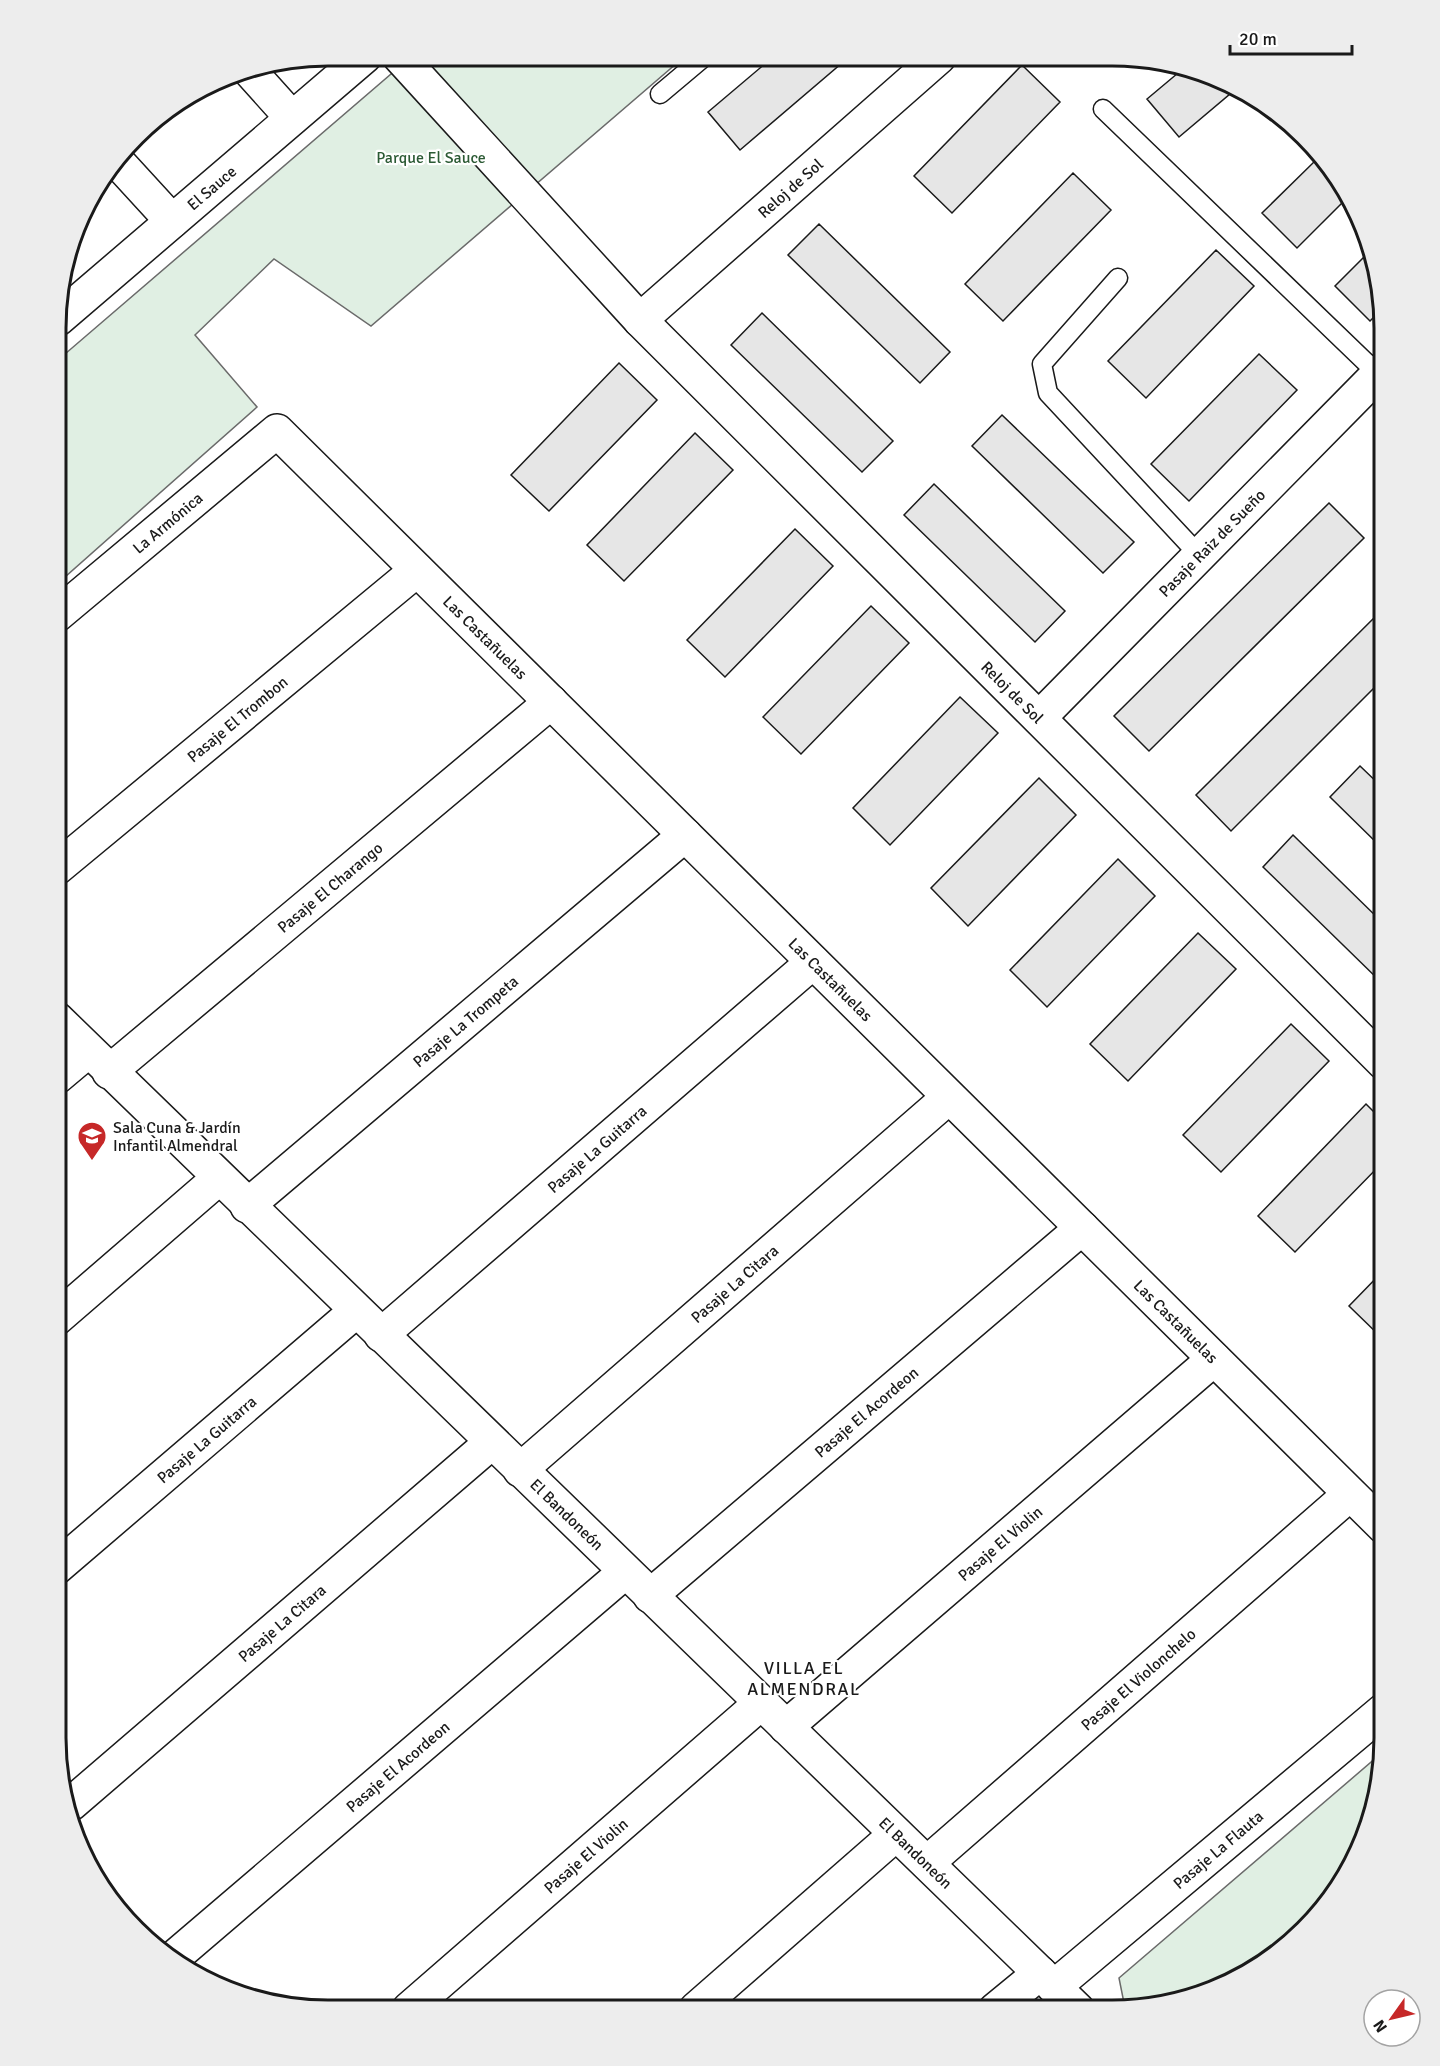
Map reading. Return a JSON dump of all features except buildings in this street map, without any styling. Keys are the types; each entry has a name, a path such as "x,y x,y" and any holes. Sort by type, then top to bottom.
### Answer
{"street":[{"name":"El Sauce","path":"67,311 353,66"},
{"name":"Reloj de Sol","path":"408,66 640,320 1374,1053"},
{"name":"Reloj de Sol","path":"640,320 929,66"},
{"path":"255,77 292,118"},
{"path":"122,166 172,221"},
{"name":"Pasaje Raiz de Sueño","path":"1039,718 1374,378"},
{"name":"Las Castañuelas","path":"277,431 1374,1517"},
{"name":"La Armónica","path":"66,607 277,431"},
{"name":"Pasaje El Trombon","path":"66,861 417,570"},
{"name":"Pasaje El Charango","path":"66,1074 99,1062 551,702"},
{"name":"Pasaje La Trompeta","path":"247,1206 685,835"},
{"name":"Pasaje La Guitarra","path":"381,1335 813,962"},
{"name":"El Bandoneón","path":"66,1028 1068,2000"},
{"name":"Pasaje La Citara","path":"520,1470 949,1097"},
{"path":"66,1310 219,1178"},
{"name":"Pasaje El Acordeon","path":"650,1596 1082,1228"},
{"name":"Pasaje La Guitarra","path":"66,1559 356,1311"},
{"name":"Pasaje El Violin","path":"786,1727 1214,1359"},
{"name":"Pasaje La Citara","path":"74,1801 492,1442"},
{"name":"Pasaje El Violonchelo","path":"927,1863 1350,1494"},
{"name":"Pasaje El Acordeon","path":"179,1954 625,1572"},
{"name":"Pasaje El Violin","path":"418,2000 760,1703"},
{"name":"Pasaje La Flauta","path":"1012,2000 1047,1980 1374,1718"},
{"path":"706,2000 896,1834"}],"lane":[{"path":"660,94 693,66"},
{"path":"1103,109 1374,364"},
{"path":"1118,278 1042,364 1047,393 1199,555"}],"green space":[{"name":"Parque El Sauce","path":"400,66 674,66 371,326 274,259 195,335 257,407 66,576 66,353"},
{"path":"1373,1761 1365,1806 1347,1854 1320,1898 1285,1935 1258,1956 1228,1973 1180,1991 1147,1998 1123,1999 1119,1978"}],"place":[{"name":"Sala Cuna & Jardín Infantil Almendral","path":"92,1162"}],"district":[{"name":"VILLA EL ALMENDRAL","path":"804,1678"}]}
